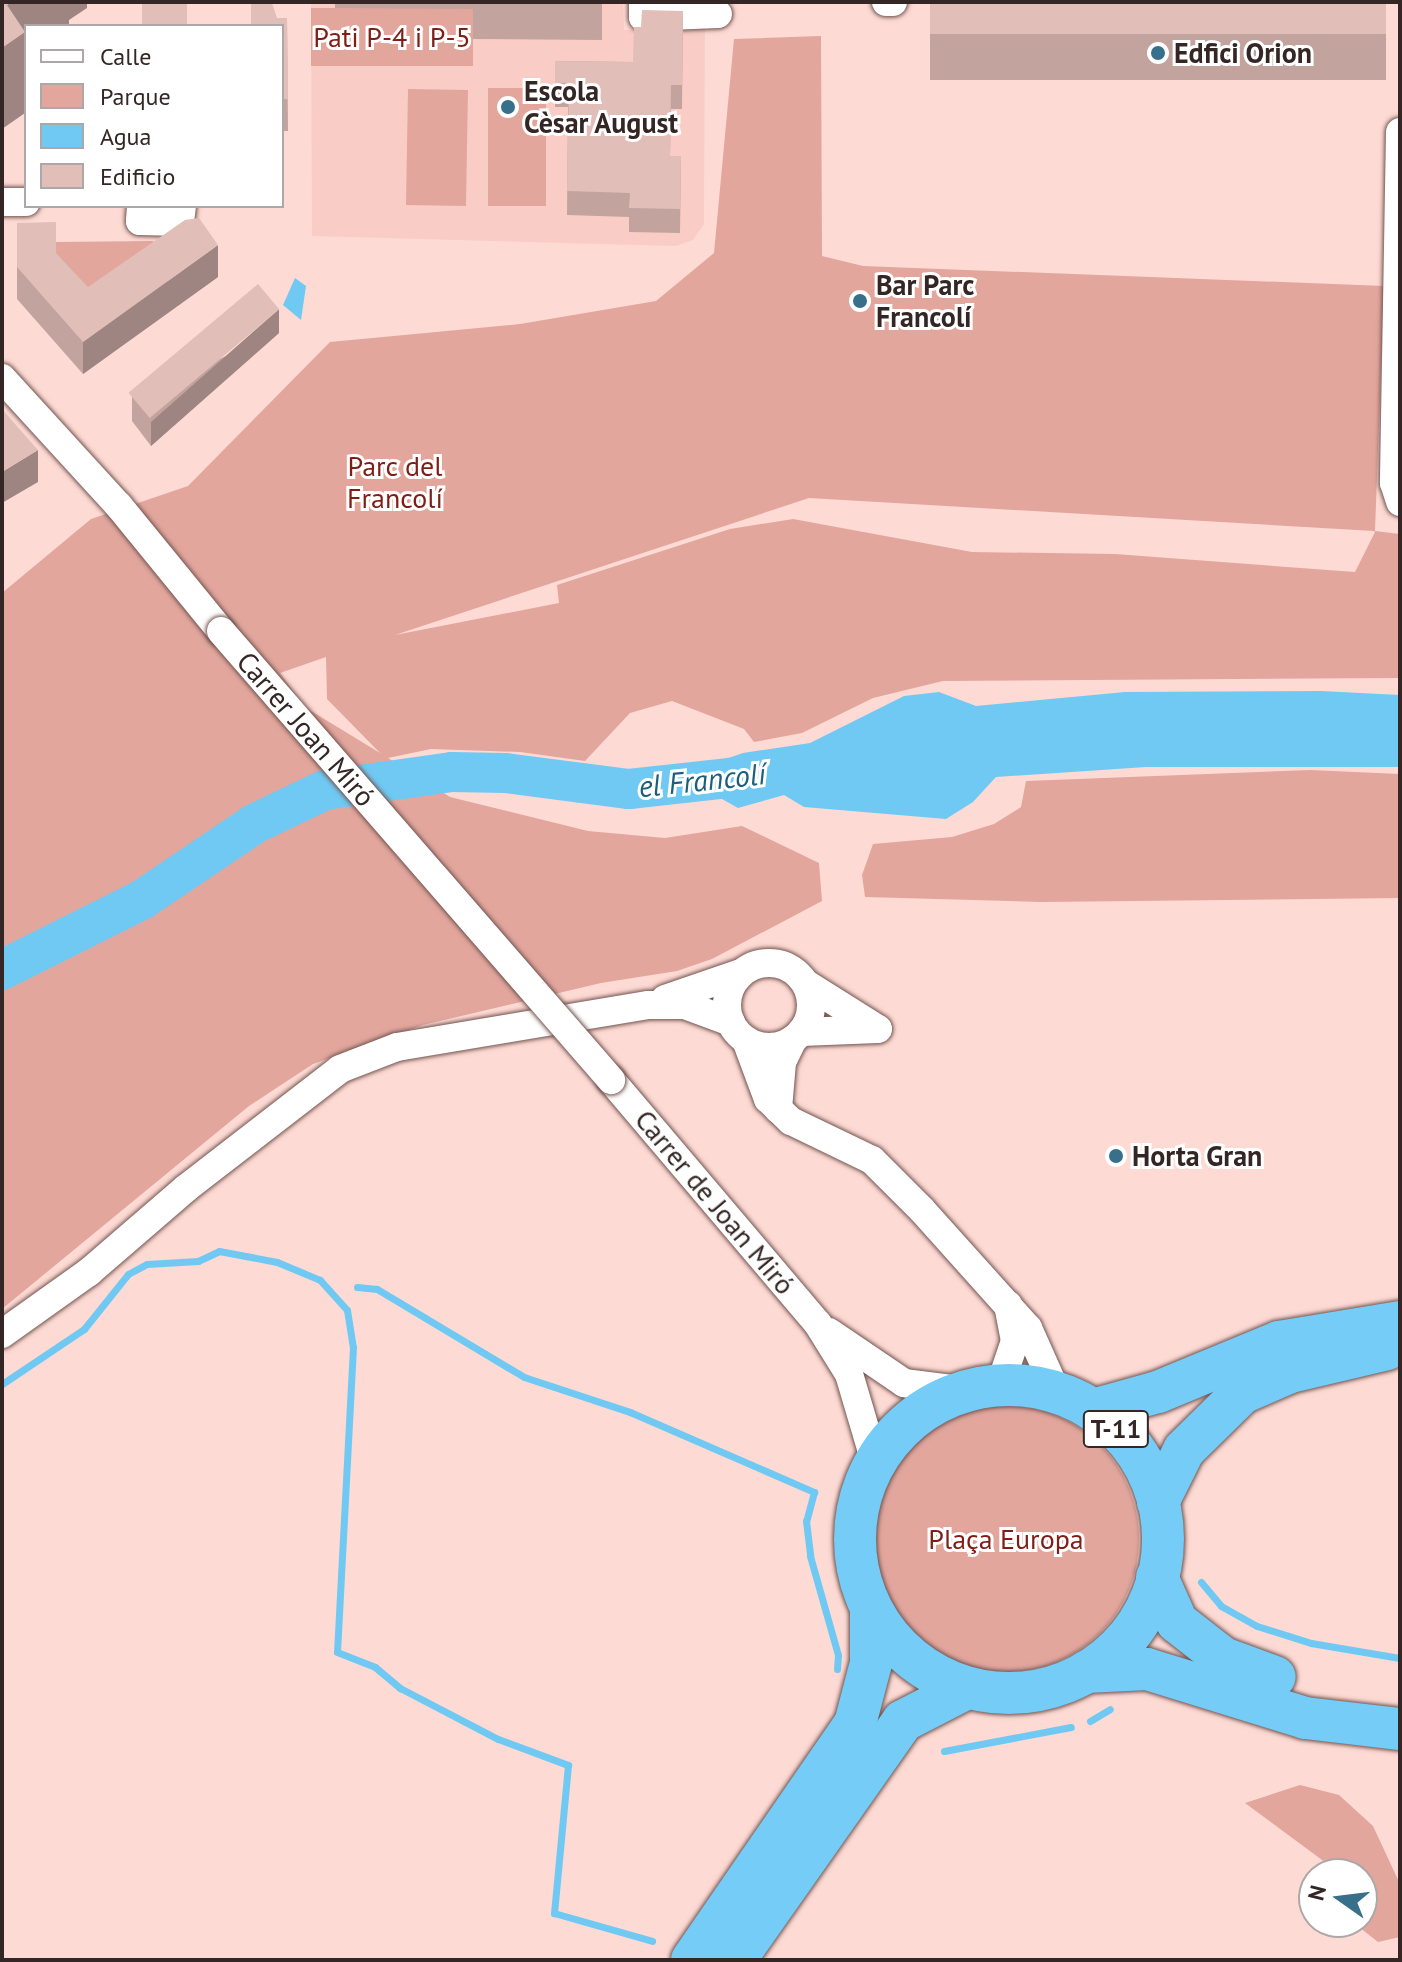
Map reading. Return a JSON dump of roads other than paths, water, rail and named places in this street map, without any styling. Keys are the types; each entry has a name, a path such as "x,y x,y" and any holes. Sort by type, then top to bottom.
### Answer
{"highway":[{"name":"T-11","path":"1075,1402 1140,1460 1158,1502 1162,1552 1157,1577 1124,1641 1086,1672 1028,1692 967,1688 921,1666 901,1649 871,1608 856,1558 855,1532 875,1462 908,1423 984,1388 1075,1402 1158,1392 1279,1342 1400,1322"},
{"name":"T-11","path":"1158,1502 1184,1450 1242,1393 1338,1358 1400,1348"},
{"path":"1157,1577 1177,1622 1223,1658 1307,1689 1400,1703"},
{"name":"T-11","path":"735,1960 850,1765 855,1724 867,1689 871,1608"},
{"path":"1086,1672 1147,1669 1305,1718 1400,1729"},
{"name":"T-11","path":"692,1960 850,1765 903,1721 967,1688"}],"street":[{"path":"643,2 643,17 718,14"},
{"path":"886,2 893,2"},
{"path":"1400,132 1394,483 1400,502"},
{"path":"2,202 24,202"},
{"path":"141,208 140,221 180,222 182,208"},
{"name":"Carrer Joan Miró","path":"2,378 119,506 221,631 611,1080"},
{"path":"2,1334 89,1272 185,1189 340,1069 397,1047 649,1005 685,1005 769,1047 797,1036 878,1029 775,963 649,1005"},
{"path":"741,973 728,996 757,1083 778,1109 816,1136 872,1160 1008,1304 1028,1328 1075,1402"},
{"path":"778,1109 782,1062 810,1008 805,983"},
{"name":"Carrer de Joan Miró","path":"611,1080 856,1366 904,1383 984,1388"},
{"path":"984,1388 1015,1341 1008,1304"},
{"path":"856,1366 875,1462"}],"water":[{"path":"295,278 306,286 301,320 283,305"},
{"path":"1321,691 1400,695 1400,767 1146,767 996,777 973,802 946,819 804,807 784,795 738,808 722,799 717,762 743,753 810,743 904,696 939,692 976,706 1125,692"}],"waterway":[{"name":"el Francolí","path":"2,970 143,899 254,824 325,790 452,772 505,773 629,789 775,773"},
{"path":"2,1384 84,1329 128,1274 147,1264 198,1261 219,1251 277,1262 320,1280 347,1310 353,1347 337,1652 375,1667 400,1688 498,1739 568,1765 554,1913 652,1941"},
{"path":"357,1287 377,1289 524,1377 630,1412 814,1492 806,1521 810,1556 838,1655 837,1669"},
{"path":"1201,1582 1221,1606 1257,1626 1311,1643 1400,1658"},
{"path":"1090,1721 1110,1709"},
{"path":"944,1751 1071,1727"}],"place":[{"name":"Edfici Orion","path":"1158,53"},
{"name":"Escola Cèsar August","path":"508,107"},
{"name":"Bar Parc Francolí","path":"860,301"},
{"name":"Horta Gran","path":"1116,1156"}],"park label":[{"name":"Pati P-4 i P-5","path":"392,37"},
{"name":"Parc del Francolí","path":"395,482"},
{"name":"Plaça Europa","path":"1006,1539"}]}
